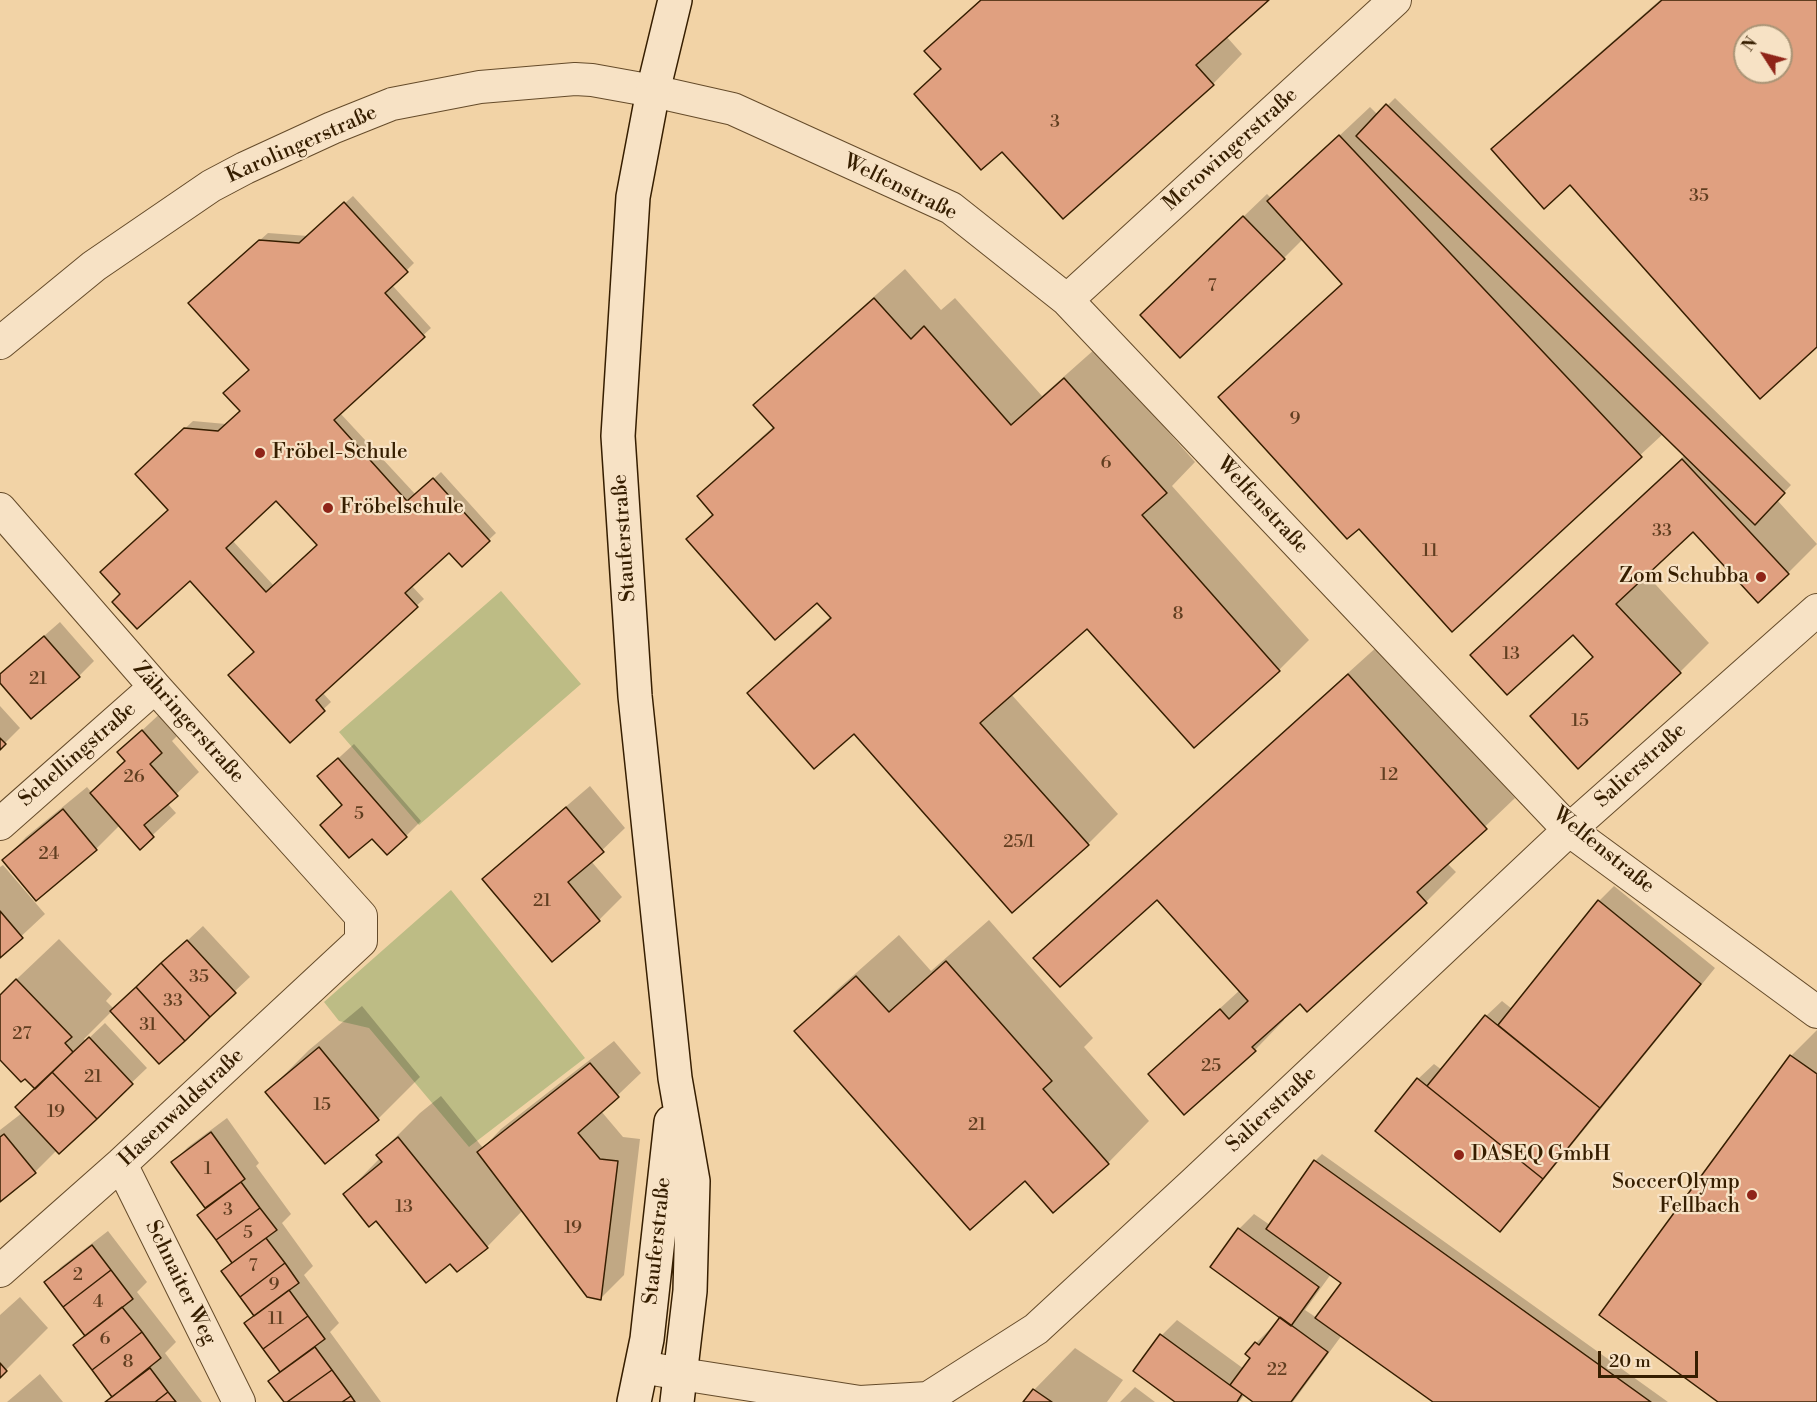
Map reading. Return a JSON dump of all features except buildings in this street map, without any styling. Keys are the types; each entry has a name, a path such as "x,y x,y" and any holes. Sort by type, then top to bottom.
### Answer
{"main road":[{"name":"Stauferstraße","path":"675,0 653,91 633,197 618,436 635,696 675,1078 693,1181 690,1291 679,1388"},
{"name":"Stauferstraße","path":"634,1402 647,1339 675,1078"}],"street":[{"name":"Merowingerstraße","path":"1066,300 1395,0"},
{"name":"Karolingerstraße","path":"0,343 94,266 211,186 332,128 392,104 480,87 575,79 653,91"},
{"name":"Welfenstraße","path":"653,91 733,109 951,208 1066,300 1569,830 1817,1012"},
{"name":"Zähringerstraße","path":"0,508 155,687 361,916 361,941"},
{"name":"Salierstraße","path":"642,1367 679,1388 860,1402 928,1398 1036,1329 1569,830 1817,610"},
{"name":"Schellingstraße","path":"0,824 155,687"},
{"name":"Hasenwaldstraße","path":"0,1271 121,1164 361,941"},
{"name":"Schnaiter Weg","path":"121,1164 238,1402"}],"shaded area":[{"path":"501,591 581,684 419,825 339,732"},
{"path":"451,890 585,1058 469,1147 369,1028 339,1021 324,1002"}],"place":[{"name":"Fröbel-Schule","path":"260,453"},
{"name":"Fröbelschule","path":"328,508"},
{"name":"Zom Schubba","path":"1761,577"},
{"name":"DASEQ GmbH","path":"1459,1155"},
{"name":"SoccerOlymp Fellbach","path":"1752,1195"}]}
